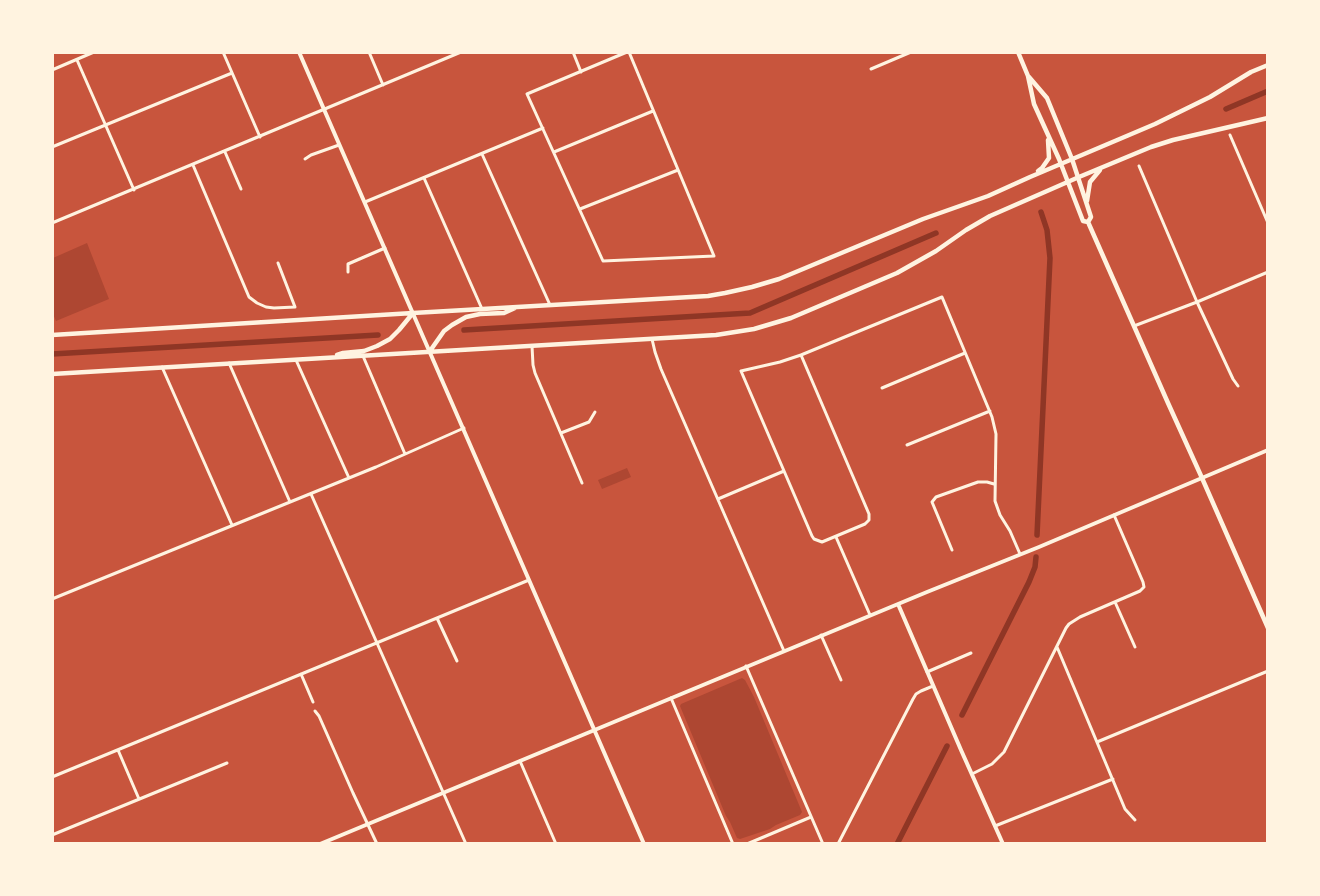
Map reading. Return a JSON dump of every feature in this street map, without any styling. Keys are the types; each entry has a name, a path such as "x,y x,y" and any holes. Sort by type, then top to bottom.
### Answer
{"main road":[{"path":"1018,52 1028,76 1034,104 1083,221 1088,222 1268,628"},
{"path":"52,336 413,312 708,296 752,287 779,278 923,219 988,196 1030,176 1155,124 1210,96 1251,72 1268,65"},
{"path":"1028,76 1047,98 1078,177 1091,217 1088,222"},
{"path":"52,374 716,336 735,333 792,318 897,273 936,251 990,216 1078,177 1172,140 1268,118"},
{"path":"1030,176 1042,168 1049,158 1050,148 1047,134"},
{"path":"1086,202 1090,182 1103,168"},
{"path":"430,352 444,331 466,317 480,314 504,313 519,306"},
{"path":"331,357 343,353 364,351 390,339 413,312"}],"street":[{"path":"52,70 94,52"},
{"path":"223,52 260,137"},
{"path":"299,52 644,844"},
{"path":"369,52 383,85"},
{"path":"52,223 462,52"},
{"path":"573,52 581,72"},
{"path":"628,52 714,256 603,261 527,94 581,72 628,52"},
{"path":"871,69 911,52"},
{"path":"77,60 134,190"},
{"path":"52,147 232,73"},
{"path":"554,152 653,110"},
{"path":"365,202 543,128"},
{"path":"1230,135 1268,223"},
{"path":"306,159 311,155 339,145"},
{"path":"225,152 241,189"},
{"path":"482,154 550,305"},
{"path":"193,165 249,297 257,303 274,308 295,307 278,263"},
{"path":"1139,166 1197,302 1232,379 1238,386"},
{"path":"580,209 678,170"},
{"path":"424,178 482,308"},
{"path":"348,272 348,264 385,248"},
{"path":"1134,326 1268,272"},
{"path":"801,355 869,514 869,520 865,524 825,542 818,542 812,536 741,371 801,355 942,298 994,424 996,434 994,495 997,508 1020,554"},
{"path":"652,339 661,369 784,651"},
{"path":"532,346 535,373 582,482"},
{"path":"882,388 965,353"},
{"path":"362,355 405,454"},
{"path":"296,359 349,478"},
{"path":"229,363 290,502"},
{"path":"162,367 232,525"},
{"path":"907,445 990,411"},
{"path":"561,433 589,422 594,412"},
{"path":"52,599 311,494 464,428"},
{"path":"320,844 1268,450"},
{"path":"718,499 784,471"},
{"path":"952,550 932,502 936,497 978,482 994,484"},
{"path":"311,494 466,844"},
{"path":"972,774 992,764 1004,752 1066,628 1075,619 1144,588 1114,515"},
{"path":"836,537 870,615"},
{"path":"52,777 529,580"},
{"path":"1116,602 1135,647"},
{"path":"898,604 1003,844"},
{"path":"437,618 457,661"},
{"path":"821,635 841,680"},
{"path":"1057,646 1125,808 1135,820"},
{"path":"927,672 971,653"},
{"path":"746,666 822,844"},
{"path":"1098,742 1268,671"},
{"path":"301,674 313,702"},
{"path":"838,844 916,694 933,686"},
{"path":"671,698 733,844"},
{"path":"315,711 319,716 376,844"},
{"path":"118,750 139,799"},
{"path":"520,760 556,844"},
{"path":"52,835 227,762"},
{"path":"995,826 1113,779"},
{"path":"748,844 811,817"}],"shaded area":[{"path":"87,243 109,299 56,321 53,314 53,258"},
{"path":"627,468 631,477 602,489 598,480"},
{"path":"742,678 754,697 802,812 800,815 770,829 740,839 737,838 726,816 680,706"}],"waterway":[{"path":"1226,109 1268,91"},
{"path":"1037,535 1050,258 1047,230 1041,212"},
{"path":"464,330 750,313 936,233"},
{"path":"52,354 378,335"},
{"path":"962,715 1029,582 1035,567 1036,557"},
{"path":"897,844 947,746"}]}
